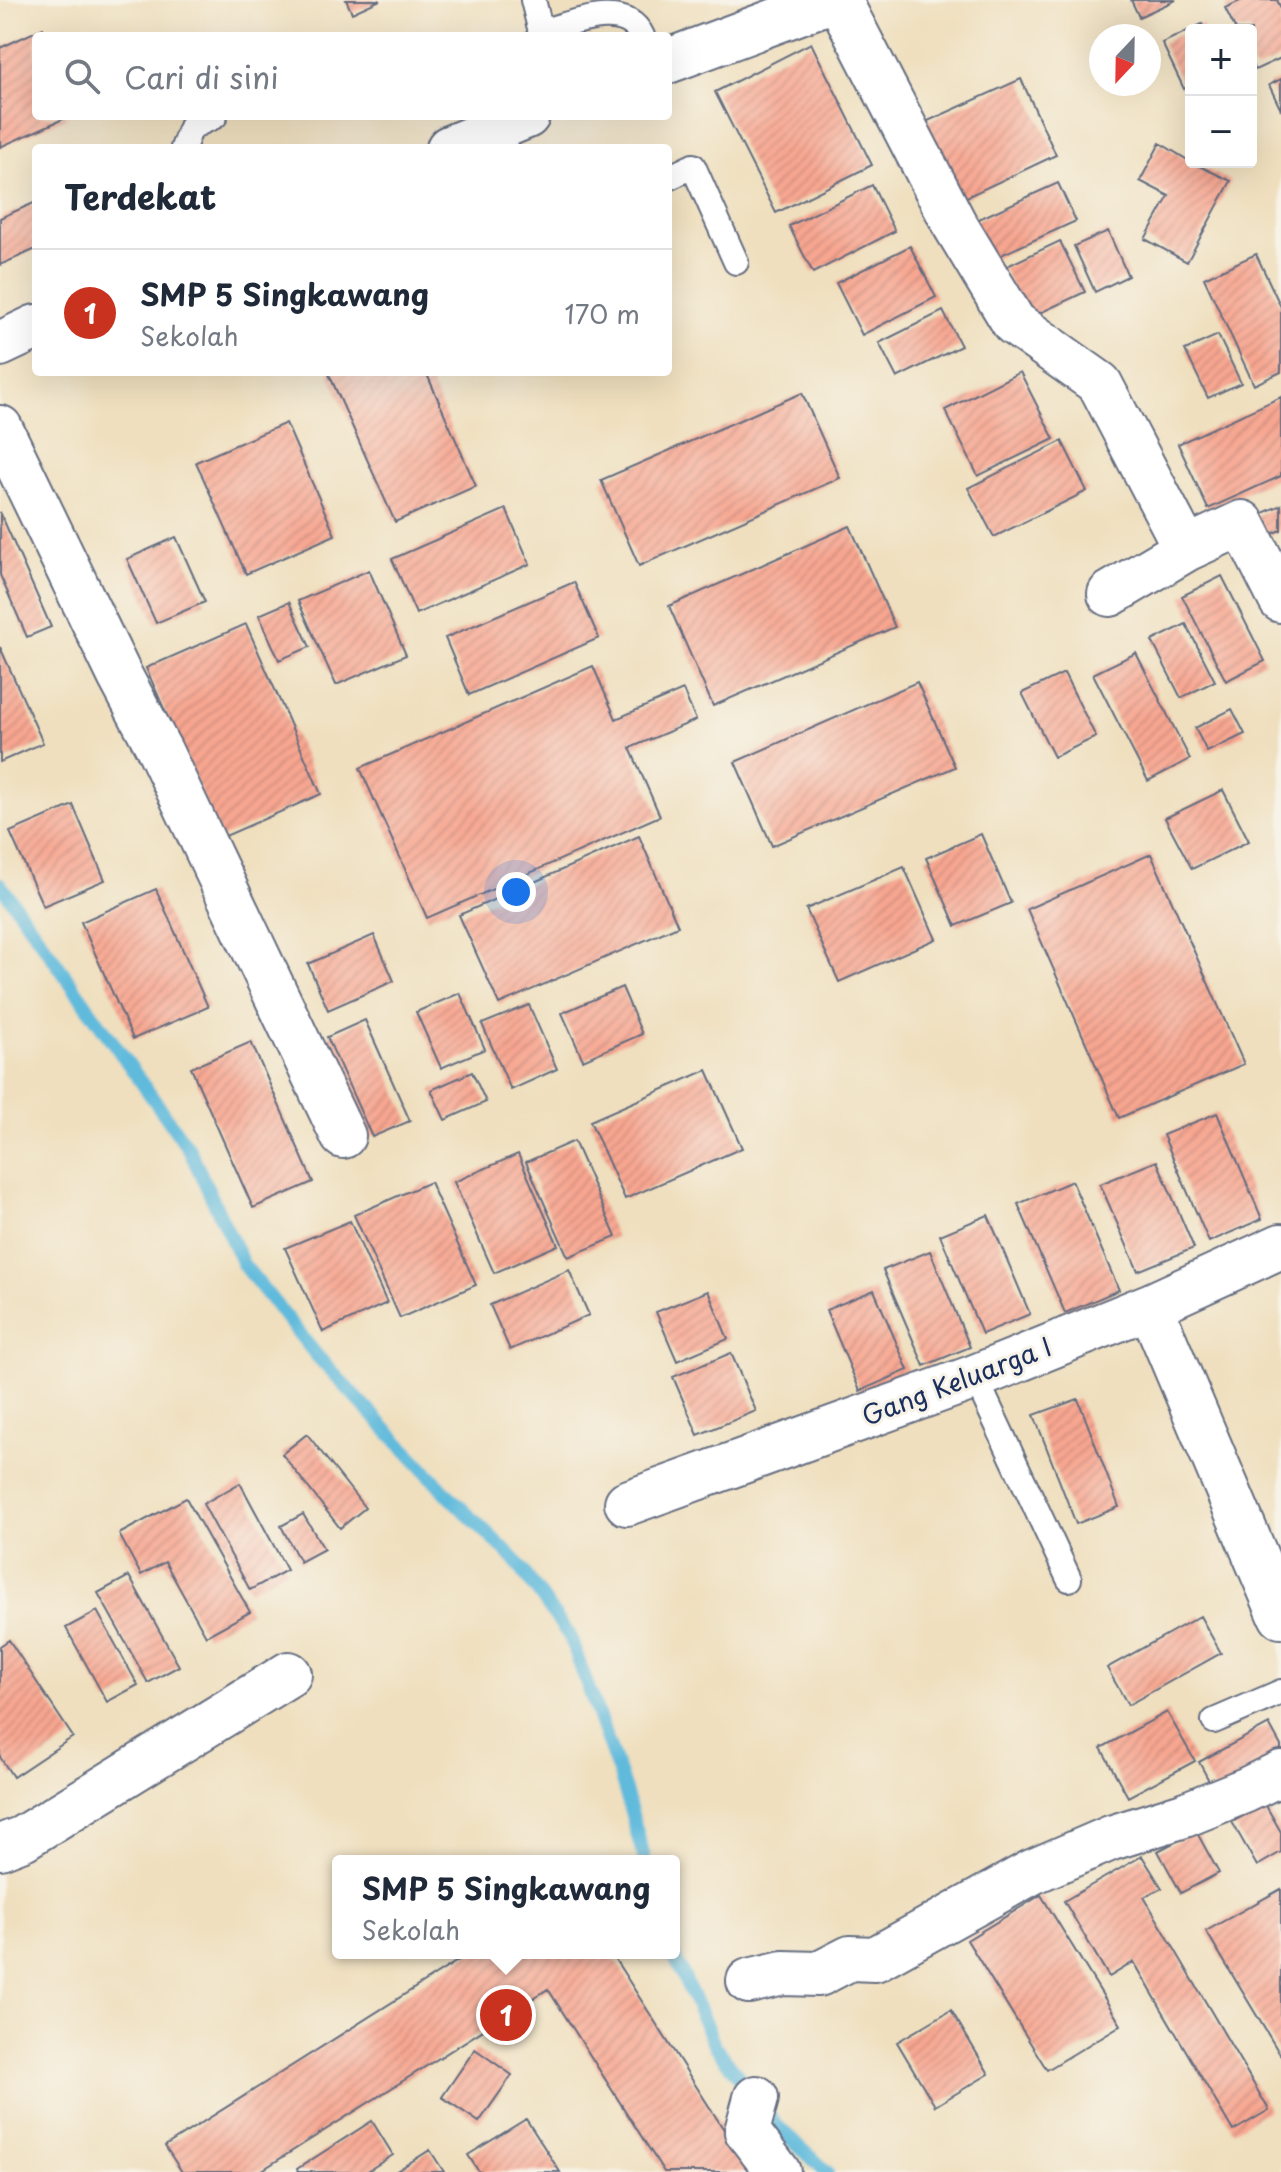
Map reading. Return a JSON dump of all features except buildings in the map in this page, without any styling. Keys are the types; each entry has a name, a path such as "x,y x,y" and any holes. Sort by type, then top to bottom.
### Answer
{"street":[{"path":"672,60 832,0"},
{"path":"839,0 955,225 1014,323 1100,384 1186,549"},
{"path":"464,144 520,129"},
{"path":"0,344 32,329"},
{"path":"0,428 120,676 160,751 343,1136"},
{"path":"1110,594 1186,549 1242,523 1281,600"},
{"name":"Gang Keluarga I","path":"627,1503 975,1377 1150,1306 1281,1246"},
{"path":"1150,1306 1281,1616"},
{"path":"0,1847 23,1838 289,1674"},
{"path":"749,1981 783,1973 819,1974 850,1958 875,1959 1032,1872 1111,1838 1196,1810 1281,1773"},
{"path":"756,2098 747,2131 778,2172"}],"lane":[{"path":"533,0 540,32"},
{"path":"547,32 612,14 626,18 640,32"},
{"path":"182,144 191,127 206,120"},
{"path":"672,176 693,166 736,262"},
{"path":"975,1377 1069,1579"},
{"path":"1214,1721 1281,1692"}],"waterway":[{"path":"0,884 189,1149 243,1264 317,1356 453,1500 515,1560 570,1637 624,1787 643,1855"},
{"path":"676,1959 715,2046 776,2125 827,2172"}],"place":[{"name":"SMP 5 Singkawang","path":"506,2015"}]}
